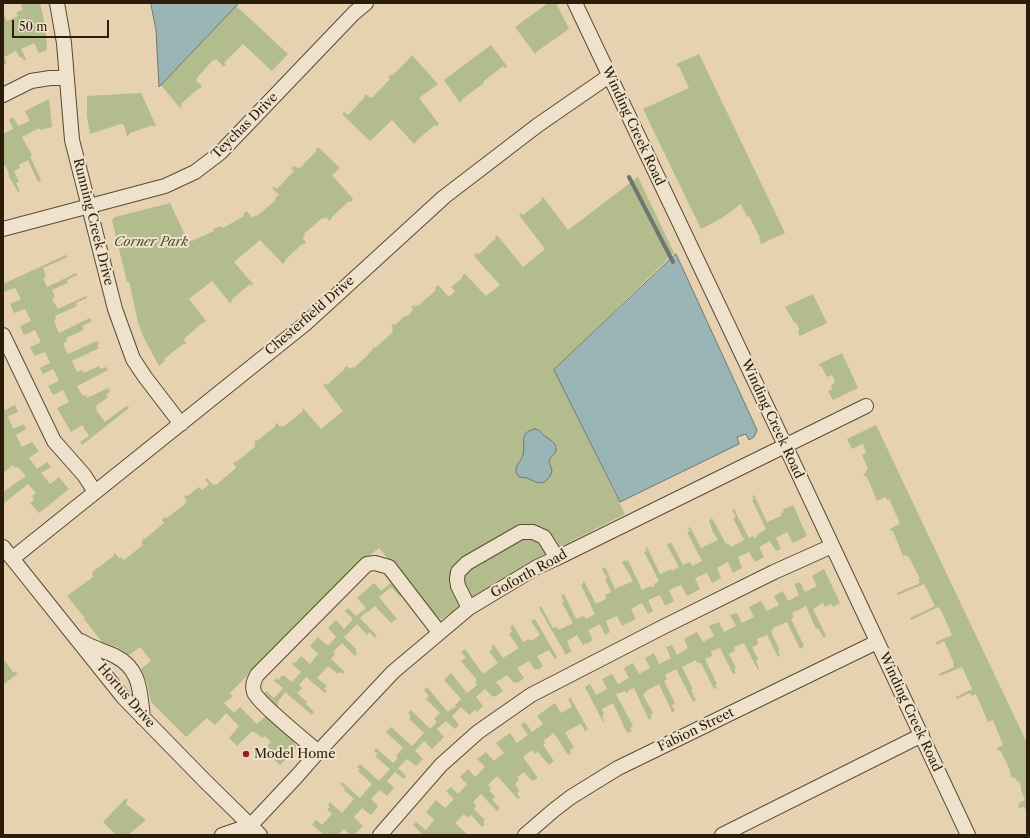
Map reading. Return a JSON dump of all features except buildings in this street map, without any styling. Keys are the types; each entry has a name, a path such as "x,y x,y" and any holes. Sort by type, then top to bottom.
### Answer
{"street":[{"name":"Running Creek Drive","path":"57,3 64,43 72,140 115,309 133,358 145,377 181,424"},
{"name":"Teychas Drive","path":"3,229 88,205 165,186 195,172 220,154 354,13 366,3"},
{"name":"Winding Creek Road","path":"575,3 608,76 922,735 965,834"},
{"name":"Chesterfield Drive","path":"13,558 305,324 444,197 538,125 608,76"},
{"path":"3,95 31,81 50,78 66,78"},
{"path":"3,335 54,441 84,475 95,492"},
{"name":"Goforth Road","path":"225,833 251,832 318,752 393,672 469,608 537,567 866,406"},
{"path":"469,608 458,586 457,579 458,572 466,563 521,532 533,532 544,537 557,558"},
{"path":"380,835 441,765 478,732 531,695 668,624 774,572 832,546"},
{"name":"Hortus Drive","path":"3,547 123,697 204,780 251,832"},
{"path":"318,752 262,702 255,694 252,684 257,675 363,567 367,564 375,563 383,564 389,567 439,632"},
{"path":"78,640 114,655 124,661 133,671 140,686 143,718"},
{"name":"Fabion Street","path":"525,835 571,797 618,768 878,642"},
{"path":"722,835 922,735"}],"green space":[{"path":"20,3 40,3 45,25 47,50 39,53 34,43 21,49 26,59 24,61 22,57 20,58 16,51 4,57 7,63 3,65 3,13 7,21 18,16 16,13 23,9"},
{"path":"548,3 556,3 569,29 535,54 515,27"},
{"path":"236,6 288,54 272,71 243,44 224,63 226,64 224,67 216,59 214,61 213,60 197,78 196,81 202,86 200,89 199,88 181,104 182,106 180,108 161,85"},
{"path":"491,45 507,66 505,68 503,66 484,81 482,86 481,85 461,100 462,101 460,103 444,80"},
{"path":"699,54 785,233 761,244 760,238 749,216 747,217 741,204 722,218 701,229 643,109 689,88 679,66 678,67 676,64"},
{"path":"412,55 438,84 419,98 439,124 436,126 435,125 414,144 392,120 370,141 342,114 344,112 348,115 366,94 370,98 373,97 390,79 388,77 392,74 393,75"},
{"path":"141,93 156,126 153,127 153,125 130,133 127,136 124,125 121,124 90,134 87,116 87,96"},
{"path":"49,99 52,127 40,130 39,128 22,137 32,155 30,156 41,180 38,182 28,160 19,165 20,168 14,171 19,182 16,183 20,191 18,192 8,175 9,174 5,165 3,166 3,134 13,129 9,120 13,117 18,126 30,121 25,111"},
{"name":"Corner Park","path":"318,147 340,168 332,175 353,199 351,202 349,201 329,221 326,217 323,219 322,218 304,234 305,236 302,238 306,242 304,245 302,244 285,260 283,264 260,240 234,262 253,284 251,286 250,284 231,300 232,302 230,303 212,281 189,299 206,321 185,338 184,340 186,343 164,359 165,361 159,366 143,336 138,323 130,285 129,282 127,282 112,220 115,217 170,203 188,241 192,241 214,231 213,229 221,226 223,228 244,216 243,214 247,211 252,218 256,215 257,216 276,200 275,198 279,195 272,188 274,187 277,189 294,171 291,168 294,166 300,168"},
{"path":"638,177 674,253 554,370 625,514 530,562 442,619 437,618 379,548 358,565 230,693 233,696 224,703 234,713 240,707 257,724 268,714 297,739 294,743 297,747 280,765 267,753 270,750 267,746 271,742 265,736 262,738 252,731 237,746 229,738 239,726 226,713 215,725 207,718 186,737 151,702 147,682 141,669 151,661 140,647 129,655 117,647 102,642 67,596 93,577 92,572 114,556 113,555 115,553 119,558 121,557 124,560 143,545 141,542 143,541 142,540 164,523 162,520 165,517 167,518 186,503 185,502 187,500 184,497 186,495 187,496 199,487 202,490 209,485 205,479 207,478 213,485 216,485 235,469 236,467 233,463 255,447 254,445 256,444 254,442 276,426 275,424 277,423 280,427 283,427 303,411 303,408 321,429 343,411 323,385 325,383 327,385 347,366 350,369 352,367 354,368 374,347 375,348 393,332 393,328 391,326 393,324 395,325 405,316 408,316 413,308 411,307 413,305 415,307 416,305 418,306 436,290 435,288 438,285 449,297 455,291 451,287 461,279 464,273 486,296 500,285 474,256 476,253 479,254 496,238 495,237 497,235 523,267 545,249 519,215 521,213 523,215 542,200 541,199 543,197 568,230"},
{"path":"66,255 68,257 43,268 46,276 43,278 47,287 76,273 77,275 67,280 68,283 52,290 55,296 52,299 58,309 86,296 87,298 76,303 77,306 55,316 56,319 54,321 59,333 90,318 92,321 82,326 84,330 66,338 67,341 63,344 68,354 97,341 99,348 72,361 77,372 82,370 84,373 99,366 101,369 106,367 108,370 77,386 83,396 86,395 87,398 108,388 110,392 106,394 108,397 96,406 96,410 105,422 125,407 128,406 129,408 82,445 80,442 89,436 82,425 71,432 57,408 69,402 63,390 53,395 48,386 59,381 53,369 43,374 40,368 50,363 45,352 35,356 30,347 41,342 35,330 24,335 20,326 31,321 25,309 14,313 10,304 21,299 15,288 4,292 3,284"},
{"path":"813,294 827,323 800,336 798,333 799,329 797,324 794,322 785,307"},
{"path":"842,353 858,388 833,400 828,391 832,389 831,385 835,382 832,375 827,377 819,364"},
{"path":"15,405 18,412 8,416 13,429 24,424 26,429 16,435 22,447 32,442 39,451 29,458 37,469 47,462 51,467 41,473 50,484 59,477 69,489 39,513 30,503 34,500 32,496 36,493 28,484 3,504 3,492 26,476 18,467 15,468 13,465 3,473 3,406 5,410"},
{"path":"876,425 1027,743 1027,815 1025,808 1019,808 1018,805 1025,800 1019,781 1017,781 1014,777 1012,778 1011,772 1000,750 998,751 997,748 1003,745 993,720 988,722 976,694 972,696 970,693 957,699 956,697 972,689 962,667 940,676 939,674 954,667 954,663 944,641 937,645 936,642 952,635 941,610 938,607 911,620 910,618 935,606 924,584 898,595 897,593 920,583 918,580 920,579 909,557 906,555 903,556 893,531 890,529 899,524 899,521 889,499 887,500 886,497 877,501 868,479 863,474 867,472 866,471 868,469 862,455 866,453 863,444 852,449 847,439"},
{"path":"754,495 767,522 781,516 784,512 782,510 793,505 807,536 793,543 787,532 776,538 781,549 776,551 770,541 759,547 764,557 755,562 749,552 738,557 742,568 733,573 728,562 717,568 721,578 712,583 707,573 695,578 700,589 687,596 681,585 669,590 674,601 665,606 660,595 648,600 653,611 648,614 642,603 631,609 636,619 622,626 617,616 606,621 610,632 605,635 600,624 588,630 593,640 586,644 583,645 577,635 567,641 571,651 566,655 539,608 541,606 553,628 557,627 559,630 573,623 562,603 564,602 561,596 564,594 576,619 584,616 586,619 595,614 581,585 584,581 596,604 606,599 605,595 611,592 605,579 607,578 602,569 605,567 615,589 633,581 622,562 625,560 626,562 628,560 642,590 650,586 655,586 654,584 659,581 644,552 647,551 645,548 647,547 660,574 671,569 672,571 679,567 667,545 671,542 683,565 690,562 692,566 702,561 687,532 690,531 688,528 690,527 701,548 718,540 709,521 712,518 726,544 728,543 731,547 744,540 733,518 736,517 732,510 734,509 749,538 753,536 755,538 766,529 752,500 754,499 752,496"},
{"path":"824,569 840,603 833,607 831,604 825,607 823,603 813,609 826,636 824,638 818,628 816,629 806,606 792,613 794,617 791,619 804,646 800,649 787,622 773,628 771,631 779,649 778,651 780,656 778,657 767,635 757,639 758,644 752,647 758,659 756,661 758,670 744,643 734,647 735,651 729,654 736,668 734,669 736,673 733,674 720,648 711,651 712,656 705,659 717,684 715,685 717,688 714,689 701,663 697,663 696,660 682,667 693,689 691,690 696,700 693,702 676,669 665,675 667,679 664,681 675,703 672,705 675,711 672,712 659,684 646,691 643,695 653,713 650,715 652,718 649,720 634,688 626,693 625,691 616,694 633,726 630,728 632,731 627,733 613,703 602,709 604,715 602,716 603,722 585,687 590,684 596,695 607,689 602,679 612,674 618,684 629,678 624,668 633,663 639,674 650,668 645,658 654,653 659,664 671,658 666,647 672,645 677,655 688,648 684,639 697,632 703,642 714,636 709,626 719,622 724,632 736,626 730,615 737,613 742,623 754,617 749,607 761,601 767,611 779,605 774,596 783,591 788,601 799,595 794,584 800,582 805,592 817,586 812,576"},
{"path":"386,573 403,594 400,597 391,587 379,597 397,619 391,623 375,606 360,618 377,636 375,638 369,632 367,635 357,624 344,637 356,649 355,651 357,653 355,656 342,643 333,652 335,654 331,659 345,672 343,674 340,672 338,674 328,666 317,678 327,686 324,689 327,691 325,693 306,677 299,685 302,688 297,693 307,702 306,704 314,712 312,715 285,692 278,702 278,707 296,723 295,724 263,694 266,691 274,698 283,688 274,681 276,678 278,680 283,675 292,682 301,672 292,664 294,662 295,663 301,656 310,664 318,654 310,646 318,637 328,646 336,637 328,628 336,620 344,629 353,619 345,611 348,608 356,616 366,608 357,598 374,583 381,591 391,583 384,574"},
{"path":"535,619 557,657 555,659 549,650 537,656 543,666 538,670 535,670 529,661 517,668 524,678 517,683 514,683 507,675 496,682 503,691 496,696 493,697 485,689 476,697 483,706 477,712 475,710 469,715 461,707 452,716 459,725 455,729 446,721 437,729 444,737 432,749 424,741 415,751 423,759 416,766 407,759 398,768 406,776 404,779 395,772 387,781 394,788 387,796 380,790 371,799 378,806 371,815 362,808 354,817 363,826 354,835 350,835 344,829 338,835 324,835 312,825 316,820 322,825 332,814 327,809 330,807 328,805 330,802 342,813 354,799 344,790 345,788 340,784 342,782 360,798 372,784 358,771 360,769 357,767 360,764 379,781 390,769 375,756 378,754 374,751 376,748 393,763 398,758 396,756 403,748 386,732 391,727 412,746 424,733 409,719 411,716 408,713 411,710 430,729 437,722 434,719 440,713 426,699 429,696 424,690 427,687 448,712 456,706 455,705 461,699 444,680 451,673 467,693 477,685 475,682 477,680 461,661 466,658 461,652 465,649 483,674 498,663 489,651 493,649 491,646 494,645 503,658 519,648 509,634 512,631 510,627 513,625 523,642 529,639 531,641 540,635 531,621"},
{"path":"3,659 14,673 16,671 17,674 3,685"},
{"path":"570,697 588,729 585,731 581,724 565,732 574,748 570,750 571,753 568,755 554,733 544,740 545,743 543,745 554,761 549,765 538,752 535,754 532,750 523,757 538,778 532,781 524,772 517,777 519,780 515,784 519,791 517,794 520,797 518,799 498,777 496,777 488,785 491,788 489,790 495,797 492,800 500,808 497,811 481,794 473,802 476,806 474,809 485,820 483,822 485,824 482,827 471,815 468,818 464,814 455,823 468,835 420,835 421,833 413,825 416,822 426,830 434,820 426,812 436,800 445,808 453,800 453,798 446,791 451,787 458,794 467,784 460,777 468,769 475,777 485,767 477,759 486,752 494,761 504,753 496,743 510,733 517,743 528,735 521,725 525,722 532,732 543,724 537,716 555,703 561,713 572,707 568,699"},
{"path":"126,798 128,800 126,804 146,820 128,835 116,835 103,822"}],"water":[{"path":"151,3 239,3 159,87 156,30"},
{"path":"676,254 757,430 754,437 749,440 746,434 737,437 739,444 620,502 554,370"},
{"path":"535,429 539,430 544,436 552,441 556,448 555,453 549,461 552,471 550,476 545,482 538,483 527,478 519,477 516,470 517,465 523,455 526,433"}],"waterway":[{"path":"629,177 673,262"}],"place":[{"name":"Model Home","path":"246,754"}]}
